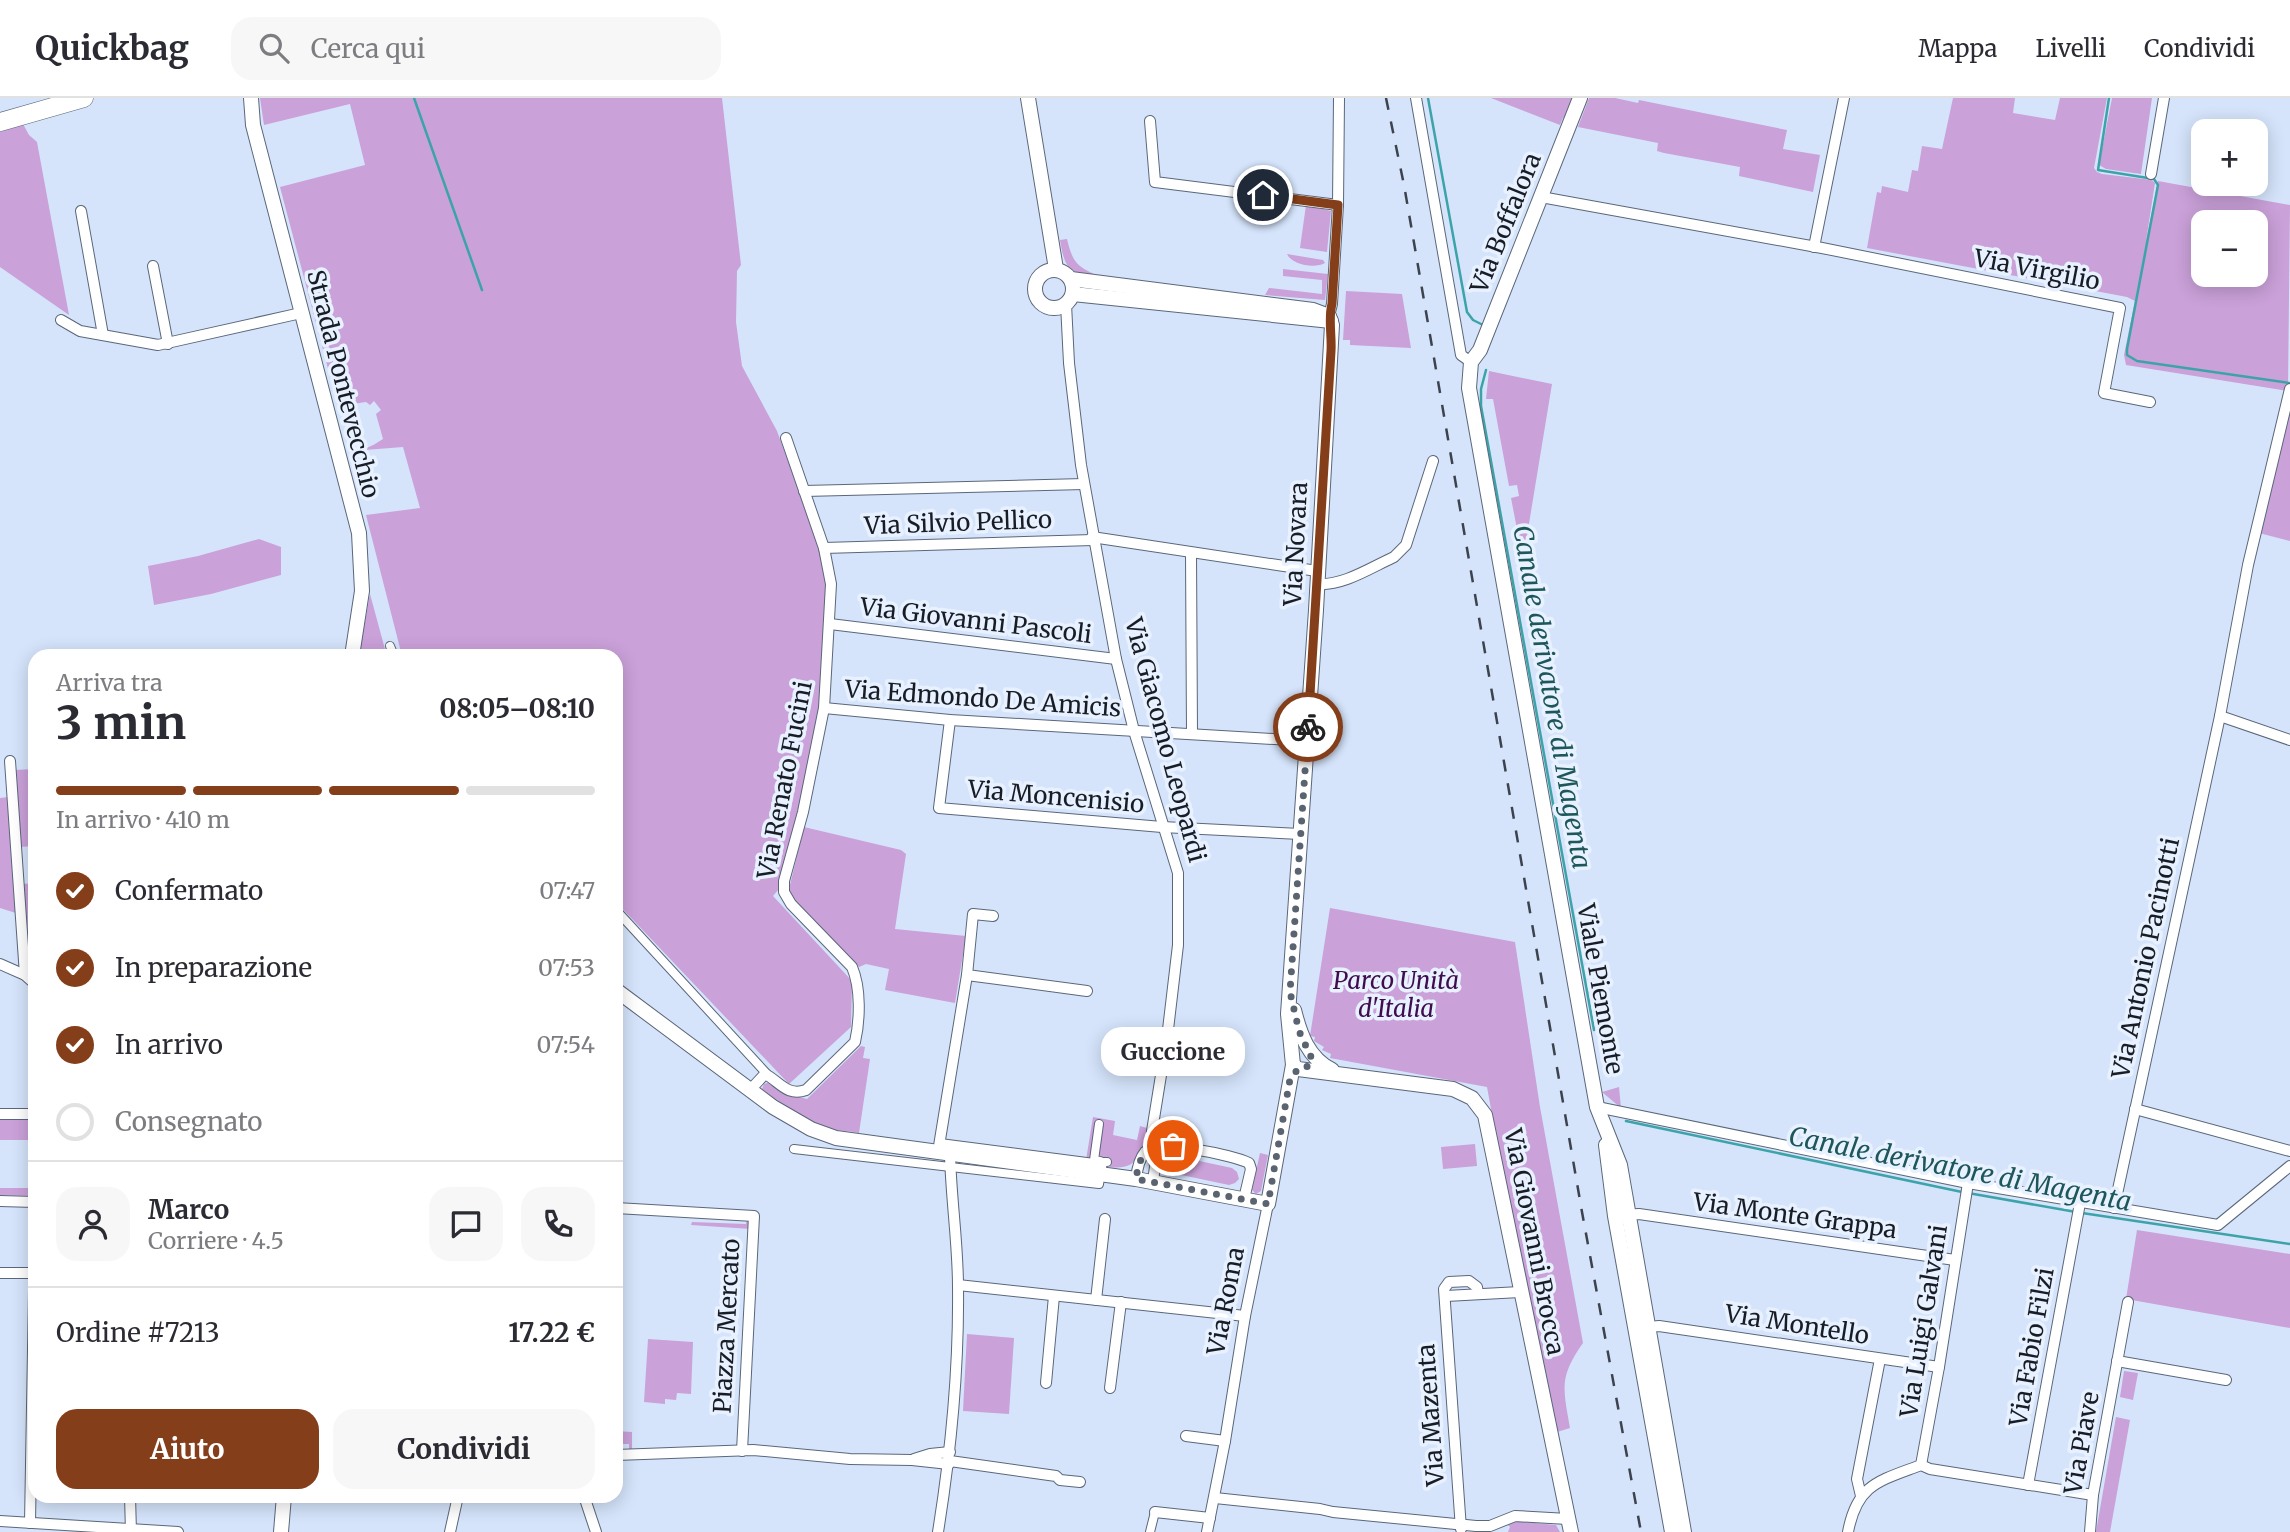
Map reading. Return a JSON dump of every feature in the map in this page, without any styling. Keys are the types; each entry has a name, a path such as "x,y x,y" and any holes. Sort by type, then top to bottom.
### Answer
{"main road":[{"path":"0,122 83,98"}],"street":[{"name":"Strada Pontevecchio","path":"240,98 253,125"},
{"name":"Strada Pontevecchio","path":"251,98 253,125 360,537 362,591 353,649"},
{"path":"1028,98 1056,270"},
{"name":"Via Novara","path":"1300,1062 1299,1031 1290,992 1338,205 1339,98"},
{"path":"1416,98 1461,355 1471,362"},
{"name":"Via Boffalora","path":"1471,362 1480,351 1580,98"},
{"path":"2151,174 2164,98"},
{"path":"1541,197 1814,247 1844,99"},
{"path":"1150,121 1155,183 1338,205"},
{"path":"81,211 103,335"},
{"name":"Via Virgilio","path":"1814,247 2120,308 2104,393 2150,402"},
{"path":"153,266 168,344"},
{"path":"1056,270 1064,272 1070,292 1055,308 1049,308 1039,301 1035,292 1036,282 1041,274 1056,270"},
{"path":"1070,292 1192,301 1330,319"},
{"name":"Via Giacomo Leopardi","path":"1070,292 1074,414 1093,539 1133,731 1178,873 1178,942 1167,1038 1152,1131 1155,1167 1153,1181"},
{"path":"61,320 80,331 158,345 301,313"},
{"name":"Viale Piemonte","path":"1471,362 1469,387 1597,1107 1622,1215 1684,1532"},
{"name":"Via Antonio Pacinotti","path":"2114,1208 2220,716 2248,565 2290,389"},
{"name":"Via Renato Fucini","path":"767,1074 788,1091 803,1091 852,1045 856,1036 858,1006 856,977 852,968 791,904 784,892 784,881 803,812 824,708 831,584 824,548 812,520 786,438"},
{"path":"1317,578 1326,585 1343,580 1401,552 1406,545 1433,461"},
{"path":"804,491 1084,484"},
{"name":"Via Silvio Pellico","path":"824,548 1093,539 1191,553 1317,578"},
{"path":"1191,553 1192,734"},
{"name":"Via Giovanni Pascoli","path":"830,624 1116,659"},
{"name":"Via Edmondo De Amicis","path":"824,708 950,720 1307,741"},
{"path":"2220,716 2290,740"},
{"name":"Via Moncenisio","path":"950,720 939,808 1163,827 1300,834"},
{"path":"10,761 25,975"},
{"path":"938,1532 949,1459 956,1374 958,1285 944,1154 973,914 993,916"},
{"path":"623,918 767,1074 750,1090"},
{"path":"0,964 28,978"},
{"path":"967,975 1087,991"},
{"path":"623,994 774,1107 826,1135 986,1160 1103,1165"},
{"name":"Via Giovanni Brocca","path":"1300,1062 1323,1065 1339,1073 1453,1089 1479,1105 1488,1127 1570,1526"},
{"name":"Via Roma","path":"1207,1532 1245,1316 1300,1062"},
{"path":"1597,1107 1967,1190 2079,1209 2114,1208 2218,1226 2290,1166"},
{"path":"2135,1109 2290,1151"},
{"path":"0,1114 28,1114"},
{"path":"1100,1124 1094,1160 1103,1165 1136,1179 1268,1204"},
{"path":"1136,1179 1140,1161 1146,1152 1153,1148 1173,1146 1249,1163 1251,1169 1244,1199"},
{"path":"794,1149 944,1154"},
{"name":"Via Luigi Galvani","path":"1921,1465 1967,1190"},
{"path":"0,1201 28,1202"},
{"name":"Piazza Mercato","path":"623,1208 754,1216 742,1451"},
{"name":"Via Fabio Filzi","path":"2028,1485 2079,1209"},
{"name":"Via Monte Grappa","path":"1622,1215 1955,1260"},
{"path":"1096,1300 1105,1219"},
{"path":"0,1273 28,1273"},
{"name":"Via Mazenta","path":"1461,1528 1444,1289 1449,1282 1469,1281 1477,1287 1478,1294 1520,1292"},
{"path":"958,1285 1245,1316"},
{"path":"1046,1383 1054,1296"},
{"path":"1110,1388 1121,1302"},
{"name":"Via Piave","path":"2090,1532 2093,1495 2127,1302"},
{"name":"Via Montello","path":"1642,1327 1659,1326 1939,1367"},
{"name":"Viale Piemonte","path":"1642,1327 1672,1532"},
{"path":"1861,1496 1857,1479 1880,1359"},
{"name":"Via Piave","path":"2118,1361 2225,1380"},
{"path":"1186,1436 1225,1441"},
{"path":"623,1455 742,1451 850,1459 949,1459 1080,1482"},
{"path":"1848,1532 1853,1510 1861,1496 1876,1484 1921,1465 1930,1469 2093,1495"},
{"path":"1215,1498 1461,1528 1494,1529 1515,1516 1570,1526"},
{"path":"30,1503 30,1523"},
{"path":"130,1503 131,1531"},
{"path":"281,1532 283,1503"},
{"path":"450,1532 456,1503"},
{"path":"586,1503 596,1532"},
{"path":"1150,1532 1155,1512 1210,1518"},
{"path":"0,1521 62,1528 178,1532"}],"green space":[{"path":"260,98 722,98 741,265 737,271 736,322 742,366 777,431 818,542 828,591 820,703 798,821 779,889 773,896 852,981 851,1027 789,1084 623,909 623,649 400,649 366,515 420,508 403,447 352,451 351,446 364,448 383,439 376,414 381,410 374,401 370,405 366,402 346,405 339,410 280,187 365,165 350,104 264,125"},
{"path":"1491,98 1575,98 1567,117 1563,118 1560,125"},
{"path":"1589,98 1615,98 1638,103 1639,100 1787,130 1783,149 1820,155 1813,192 1739,176 1740,167 1657,151 1658,143 1578,127"},
{"path":"1953,98 2015,98 2013,113 2055,120 2060,98 2107,98 2094,168 2102,174 2152,180 2155,183 2146,241 2158,181 2191,187 2191,196 2240,196 2290,205 2288,391 2126,365 2124,355 2135,301 2127,297 1867,248 1877,192 1881,193 1882,186 1908,192 1912,170 1918,171 1922,146 1942,149"},
{"path":"2112,98 2152,98 2141,174 2106,169 2099,165"},
{"path":"23,124 37,142 69,315 0,267 0,132"},
{"path":"1306,205 1331,211 1327,252 1300,248"},
{"path":"1067,239 1077,263 1100,277 1071,269 1064,258 1060,240"},
{"path":"1287,254 1323,260 1325,263 1316,266 1304,265"},
{"path":"1283,269 1328,274 1325,300 1265,295 1269,288 1322,294 1322,280 1283,276"},
{"path":"1346,291 1402,294 1411,348 1350,345 1350,340 1343,340"},
{"path":"1489,371 1552,384 1523,560 1511,498 1519,496 1517,485 1509,486 1493,399 1486,399"},
{"path":"2290,412 2290,541 2259,533"},
{"path":"259,539 281,547 281,575 211,594 154,605 148,566 198,556"},
{"path":"370,594 385,649 360,649"},
{"path":"28,769 28,846 20,847 14,770"},
{"path":"8,797 19,914 0,908 0,798"},
{"path":"804,827 901,850 906,854 895,929 966,936 955,1003 885,990 889,969 866,964 859,967 788,893"},
{"path":"23,884 28,884 28,932"},
{"name":"Parco Unità d'Italia","path":"1330,908 1515,942 1540,1107 1583,1343 1566,1374 1565,1392 1570,1428 1557,1432 1487,1087 1330,1058 1331,1054 1322,1050 1324,1047 1314,1041 1315,1037 1310,1036"},
{"path":"861,1046 865,1047 863,1058 870,1059 859,1133 831,1129 813,1122 762,1089 764,1084 770,1082 784,1093 807,1099"},
{"path":"1619,1087 1621,1108 1602,1092"},
{"path":"1093,1117 1115,1121 1113,1135 1137,1140 1140,1126 1147,1128 1141,1152 1133,1163 1109,1167 1110,1164 1086,1160"},
{"path":"0,1118 28,1118 28,1140 0,1140"},
{"path":"1475,1144 1477,1166 1443,1169 1441,1147"},
{"path":"1260,1153 1268,1155 1261,1191 1256,1194 1252,1190"},
{"path":"1176,1156 1232,1168 1239,1179 1229,1185 1172,1173 1166,1169 1165,1163 1169,1157"},
{"path":"0,1188 28,1188 28,1196 0,1195"},
{"path":"747,1217 752,1218 751,1229 691,1225 692,1222 746,1224"},
{"path":"2137,1230 2290,1254 2290,1328 2126,1299"},
{"path":"967,1334 1014,1338 1009,1414 963,1411"},
{"path":"648,1339 693,1342 691,1394 677,1393 676,1400 665,1399 665,1404 644,1402"},
{"path":"2124,1371 2138,1373 2133,1400 2120,1397"},
{"path":"2116,1417 2130,1420 2110,1532 2096,1532"},
{"path":"623,1431 632,1432 632,1450 629,1450 629,1444 623,1444"},
{"path":"1514,1521 1556,1525 1560,1532 1508,1532 1508,1525"}],"waterway":[{"path":"414,98 482,290"},
{"name":"Canale derivatore di Magenta","path":"1428,98 1467,312 1473,320 1485,326"},
{"path":"2109,98 2098,170 2154,179 2158,185 2127,355 2137,361 2289,383"},
{"name":"Canale derivatore di Magenta","path":"1486,370 1481,389 1481,406 1594,1030"},
{"name":"Canale derivatore di Magenta","path":"1626,1121 1962,1192"},
{"name":"Canale derivatore di Magenta","path":"1968,1193 2076,1212"},
{"name":"Canale derivatore di Magenta","path":"2082,1213 2290,1244"}],"railway":[{"path":"1386,98 1404,185 1582,1212 1641,1532"}],"way so far":[{"path":"1173,1146 1153,1148 1146,1152 1140,1161 1136,1179 1268,1204 1290,1079 1298,1069 1309,1066 1312,1059 1299,1031 1290,992 1308,727"}],"place":[{"name":"Guccione","path":"1173,1146"}],"route":[{"path":"1263,195 1338,205 1329,316 1332,325 1331,351 1308,727"}]}
